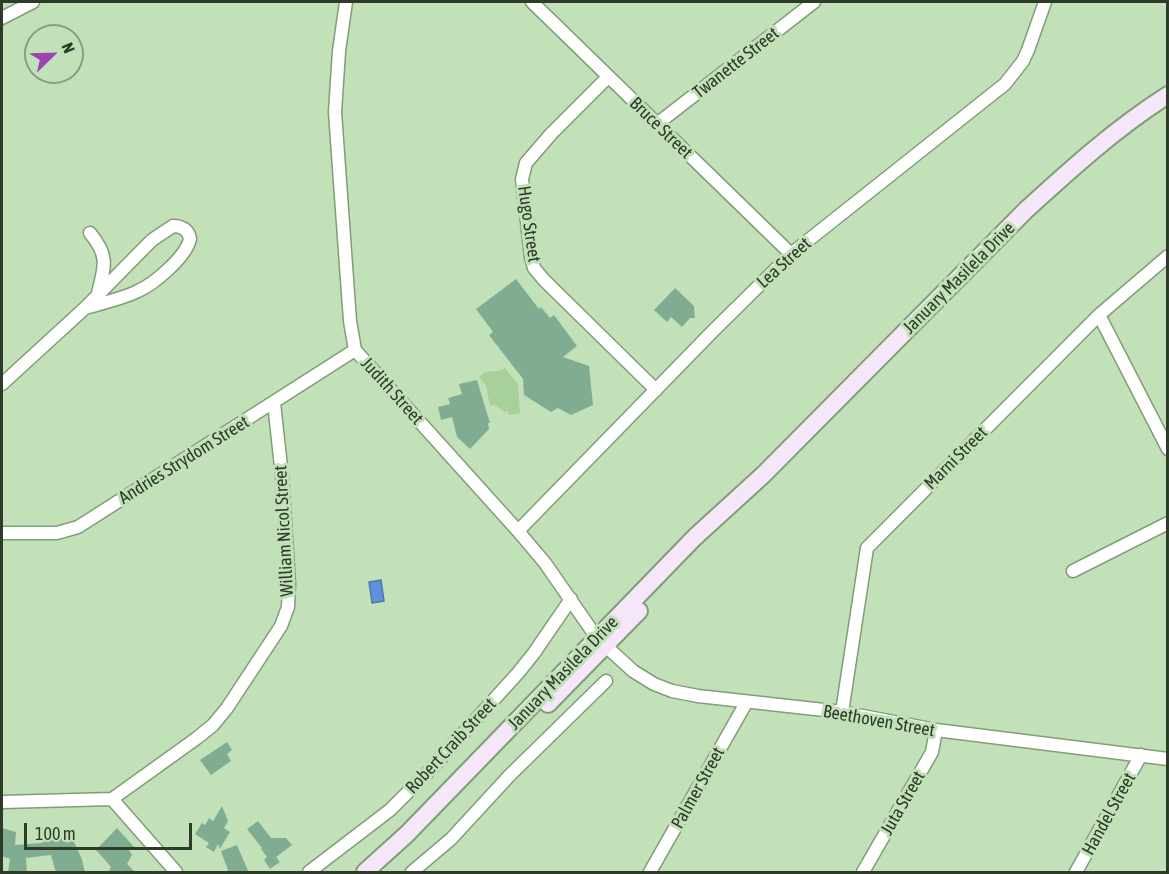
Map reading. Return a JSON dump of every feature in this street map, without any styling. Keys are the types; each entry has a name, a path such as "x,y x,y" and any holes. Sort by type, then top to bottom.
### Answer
{"main road":[{"name":"January Masilela Drive","path":"365,873 703,545 763,475 1026,210 1121,128 1167,95"},
{"name":"January Masilela Drive","path":"376,873 499,753 601,642"}],"street":[{"path":"2,18 33,2"},
{"name":"Judith Street","path":"346,2 339,51 336,112 350,321 355,350 518,531 601,642"},
{"name":"Twanette Street","path":"657,124 814,2"},
{"name":"Lea Street","path":"518,531 791,254 1005,84 1023,61 1045,2"},
{"name":"Bruce Street","path":"541,4 608,77 791,254"},
{"name":"Hugo Street","path":"608,77 551,134 526,163 522,179 531,257 534,268 544,280 656,390"},
{"path":"2,384 85,308 163,231 177,226 188,232 190,239 186,251 148,285 126,296 85,308"},
{"path":"90,233 103,250 105,258 98,294"},
{"name":"Marni Street","path":"842,712 867,548 1099,315 1167,256"},
{"path":"1099,315 1167,449"},
{"name":"Andries Strydom Street","path":"2,533 49,534 71,530 355,350"},
{"name":"William Nicol Street","path":"112,799 213,725 227,708 284,620 289,602 289,584 282,476 274,403"},
{"path":"1073,571 1167,524"},
{"name":"Robert Craib Street","path":"309,873 390,810 431,769 518,673 571,599"},
{"name":"Beethoven Street","path":"601,642 640,676 662,688 683,693 746,703 842,712 936,730 1167,759"},
{"path":"412,873 451,839 510,775 606,681"},
{"name":"Palmer Street","path":"650,873 746,703"},
{"name":"Juta Street","path":"863,873 932,752 936,730"},
{"name":"Handel Street","path":"1076,873 1141,755"},
{"path":"2,801 112,799 176,873"}],"green space":[{"path":"505,368 518,384 520,413 509,415 508,411 505,412 495,405 490,406 486,386 479,377 485,372"}],"water":[{"path":"381,580 384,601 372,603 369,582"}],"building":[{"path":"516,279 539,309 541,307 550,318 554,315 577,346 563,357 589,366 593,405 571,415 558,408 551,412 524,395 523,379 489,335 493,332 476,309"},
{"path":"675,288 694,306 695,318 690,318 682,327 671,317 667,322 654,310"},
{"path":"477,380 490,423 488,423 489,429 470,449 457,437 452,417 441,420 438,407 450,404 448,398 462,394 459,384"},
{"path":"227,742 232,750 227,754 231,761 211,775 200,760"},
{"path":"222,806 228,821 224,828 230,832 220,849 218,844 214,852 206,847 209,843 195,834 202,823 205,825 209,818 213,821"},
{"path":"258,821 271,838 286,838 292,845 276,857 280,862 270,869 264,860 267,857 262,848 247,829"},
{"path":"2,828 16,832 15,845 41,843 59,836 67,843 73,840 82,859 85,873 56,873 51,855 26,858 27,873 8,873 10,859 2,856"},
{"path":"117,828 134,847 129,850 132,855 127,864 136,873 108,873 111,867 96,850"},
{"path":"237,845 249,873 229,873 221,851"}]}
